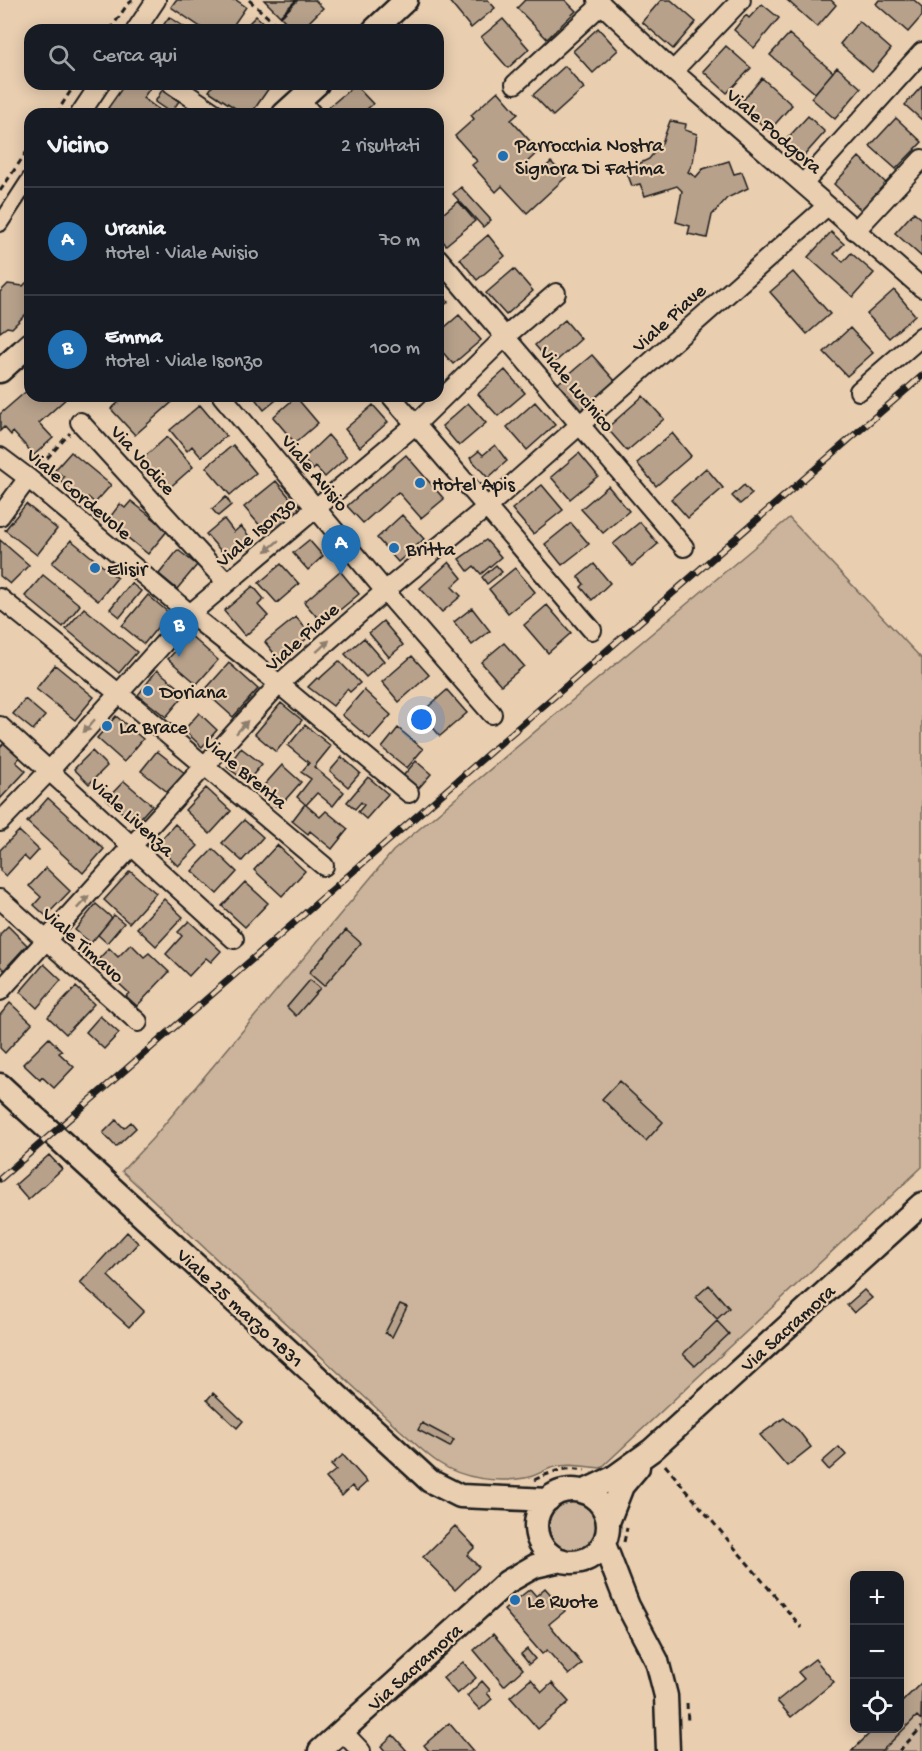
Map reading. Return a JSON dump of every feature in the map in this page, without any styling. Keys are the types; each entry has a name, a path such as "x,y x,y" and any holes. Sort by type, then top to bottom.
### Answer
{"street":[{"path":"139,24 156,0"},
{"path":"381,24 406,0"},
{"path":"674,71 741,0"},
{"name":"Viale Podgora","path":"515,84 599,2 826,206 922,288"},
{"path":"803,184 922,51"},
{"path":"84,108 96,90"},
{"path":"181,90 207,108"},
{"path":"300,108 313,90"},
{"path":"855,231 922,159"},
{"path":"0,224 24,187"},
{"name":"Viale Piave","path":"0,991 279,684 385,591 488,507 826,206"},
{"name":"Viale Lucinico","path":"444,265 684,547"},
{"name":"Viale Isonzo","path":"444,397 506,336 556,293"},
{"path":"859,391 922,336"},
{"path":"0,371 24,349"},
{"name":"Viale Avisio","path":"227,402 385,591 492,714"},
{"path":"396,402 592,630"},
{"name":"Viale Isonzo","path":"0,822 50,770 190,614 416,424 438,402"},
{"name":"Via Vodice","path":"80,422 227,583"},
{"name":"Viale Cordevole","path":"0,457 409,793"},
{"path":"0,516 28,478"},
{"name":"Viale Brenta","path":"0,598 118,693 324,866"},
{"name":"Viale Livenza","path":"0,726 234,939"},
{"name":"Viale Timavo","path":"0,899 138,1022"},
{"name":"Viale 25 marzo 1831","path":"0,1084 430,1481 460,1496 548,1500"},
{"name":"Via Sacramora","path":"587,1482 613,1478 652,1450 922,1204"},
{"name":"Via Sacramora","path":"606,1533 622,1486 652,1450"},
{"path":"606,1533 596,1553 586,1560 569,1562 561,1560 551,1555 543,1547 537,1530 538,1514 548,1500 557,1494 587,1482 605,1511 606,1533 628,1606 657,1661 666,1696 668,1751"},
{"name":"Viale 25 marzo 1831","path":"498,1499 537,1530"},
{"name":"Via Sacramora","path":"507,1582 537,1530"},
{"name":"Via Sacramora","path":"320,1751 507,1582 535,1566 561,1560"},
{"path":"586,1560 628,1606"},
{"path":"342,1731 361,1751"}],"path":[{"path":"114,24 126,5 133,0"},
{"path":"249,0 275,24"},
{"path":"60,108 71,90"},
{"path":"0,191 24,156"},
{"path":"28,478 80,422"},
{"path":"652,1450 802,1628"},
{"path":"530,1482 558,1470 574,1468 587,1482"},
{"path":"899,1751 922,1728"}],"shaded area":[{"path":"789,518 922,659 922,1167 601,1468 561,1466 529,1477 503,1480 459,1473 429,1456 122,1171 153,1138 393,851"},
{"path":"573,1502 590,1509 597,1526 590,1543 573,1550 556,1543 549,1526 556,1509"},
{"path":"922,1682 922,1751 852,1751 871,1733 904,1733 904,1700"}],"building":[{"path":"176,0 236,0 246,7 234,24 196,24 171,7"},
{"path":"264,0 296,0 280,16"},
{"path":"298,0 315,0 323,8 307,24 288,24 281,17"},
{"path":"448,0 488,0 495,8 471,28"},
{"path":"525,0 565,0 576,11 547,39 517,8"},
{"path":"661,0 671,0 696,22 673,49 642,22"},
{"path":"787,0 831,0 836,5 817,27"},
{"path":"879,0 914,0 922,7 922,16 908,32 876,4"},
{"path":"762,4 779,18 754,48 734,30 746,15 749,18"},
{"path":"256,16 265,24 248,24"},
{"path":"169,17 180,24 164,24"},
{"path":"503,19 529,49 508,68 481,37"},
{"path":"859,21 891,49 872,72 840,44"},
{"path":"598,28 618,50 593,73 573,51"},
{"path":"789,34 833,72 815,93 770,55"},
{"path":"726,46 751,68 727,93 703,71"},
{"path":"565,66 584,88 553,116 533,95"},
{"path":"837,67 861,88 835,119 811,98"},
{"path":"762,78 792,105 769,131 739,105"},
{"path":"922,86 922,120 905,105"},
{"path":"121,90 149,90 143,98 157,108 108,108"},
{"path":"162,90 179,101 174,108 164,108 155,102"},
{"path":"268,90 255,108 235,108 209,91"},
{"path":"349,90 360,90 373,104 368,108 329,107"},
{"name":"Parrocchia Nostra Signora Di Fatima","path":"498,91 518,114 511,120 539,151 525,164 536,176 551,162 566,177 527,213 502,186 496,192 472,165 477,161 455,136 474,119 471,115"},
{"path":"808,116 825,132 802,158 784,142"},
{"path":"896,118 922,142 896,169 870,146"},
{"path":"670,121 686,124 685,130 697,134 693,162 688,172 696,177 703,169 729,161 734,174 742,172 748,188 727,198 712,215 707,238 688,234 690,226 676,222 682,191 677,186 645,196 640,184 632,186 626,170 649,159 662,143"},
{"path":"859,157 887,184 862,211 834,184"},
{"path":"461,187 491,220 483,227 453,194"},
{"path":"458,201 475,221 446,245 444,242 444,213"},
{"path":"914,212 922,219 922,257 895,233"},
{"path":"831,232 844,244 834,254 843,262 851,253 874,273 853,297 808,257"},
{"path":"488,235 505,256 477,280 460,259"},
{"path":"514,269 533,291 506,315 486,293"},
{"path":"793,272 830,314 807,334 770,292"},
{"path":"8,284 23,286 24,316 12,328 7,327 0,332 0,292"},
{"path":"894,290 915,315 889,338 867,314"},
{"path":"459,315 481,340 453,364 444,354 444,328"},
{"path":"565,320 581,339 552,365 535,345"},
{"path":"850,328 873,353 847,376 824,352"},
{"path":"592,355 616,382 580,413 556,385"},
{"path":"505,370 525,393 498,416 478,394"},
{"path":"24,393 24,402 62,402 39,423 53,438 34,455 13,432 11,435 4,427 0,431 0,414"},
{"path":"643,396 664,419 627,451 607,428"},
{"path":"119,402 172,402 135,435 111,409"},
{"path":"258,402 274,402 264,410"},
{"path":"290,402 300,402 318,423 295,443 273,417"},
{"path":"535,402 555,425 527,450 507,427"},
{"path":"468,403 486,423 459,446 442,426"},
{"path":"200,405 226,436 201,457 192,446 187,451 170,430"},
{"path":"373,405 388,422 360,447 345,429"},
{"path":"672,433 691,456 656,486 637,463"},
{"path":"328,435 347,457 325,477 316,467 313,470 303,459"},
{"path":"167,437 193,467 168,489 142,459"},
{"path":"233,445 256,473 230,495 206,467"},
{"path":"495,445 507,461 488,478 470,458 479,451 483,455"},
{"path":"71,452 111,485 95,503 88,497 85,501 60,481 64,477 55,470"},
{"path":"579,453 598,476 570,499 551,477"},
{"path":"406,455 444,499 421,518 398,492 363,523 347,506"},
{"path":"706,468 723,488 688,518 671,499"},
{"path":"276,481 300,510 269,536 244,507"},
{"path":"542,485 563,510 533,534 512,509"},
{"path":"744,485 752,494 740,504 732,496"},
{"path":"608,486 629,511 603,533 581,509"},
{"path":"226,497 231,505 218,516 212,509"},
{"path":"131,501 168,530 148,554 107,521 120,504 125,508"},
{"path":"26,504 57,529 37,555 5,530"},
{"path":"402,515 424,539 398,562 377,538"},
{"path":"224,519 234,532 241,526 252,540 228,559 206,534"},
{"path":"640,522 658,544 632,566 613,544"},
{"path":"571,523 589,544 562,565 545,544"},
{"path":"0,540 29,565 10,584 0,576"},
{"path":"71,540 117,578 98,601 52,563"},
{"path":"309,540 323,556 308,570 293,553"},
{"path":"486,540 501,557 481,574 474,566 468,571 459,559"},
{"path":"178,550 197,565 177,589 159,574"},
{"path":"449,562 462,578 452,587 461,596 442,612 420,588"},
{"path":"281,564 299,584 277,603 259,583"},
{"path":"594,564 610,583 592,600 581,587 584,584 578,577"},
{"path":"496,565 502,572 487,584 482,577"},
{"path":"515,568 535,592 508,613 489,589"},
{"path":"340,571 359,594 323,624 304,602"},
{"path":"43,575 80,605 63,627 25,596"},
{"path":"131,583 141,591 120,617 110,609"},
{"path":"253,586 264,599 258,605 268,616 245,636 224,611"},
{"path":"148,595 169,613 144,644 122,626"},
{"path":"547,605 571,633 548,653 524,625"},
{"path":"84,608 137,652 119,673 66,629"},
{"path":"472,608 490,631 472,645 454,622"},
{"path":"296,617 311,635 280,661 265,642"},
{"path":"383,621 403,645 389,657 369,633"},
{"path":"190,635 218,660 197,684 168,659"},
{"path":"364,638 384,661 366,677 345,654"},
{"path":"504,643 524,666 501,685 481,662"},
{"path":"412,656 429,675 399,702 382,682"},
{"path":"339,661 360,683 350,692 347,689 333,706 308,687"},
{"path":"229,663 258,689 233,717 204,691"},
{"path":"55,665 94,697 75,720 36,689"},
{"path":"157,670 186,693 166,717 138,695"},
{"path":"364,690 391,715 370,739 342,715"},
{"path":"447,690 467,713 440,736 421,713"},
{"path":"25,699 45,716 33,730 13,714"},
{"path":"281,703 302,720 276,752 255,734"},
{"path":"199,713 217,730 202,747 184,730"},
{"path":"116,716 143,739 124,762 97,738"},
{"path":"305,725 331,746 314,767 344,792 333,806 317,793 306,805 320,817 326,811 348,829 332,849 310,831 308,834 292,821 305,804 297,797 311,779 301,772 309,763 288,746"},
{"path":"398,728 423,749 407,768 382,748"},
{"path":"4,743 20,757 16,762 26,771 0,799 0,747"},
{"path":"241,748 262,764 247,782 227,767"},
{"path":"92,751 107,766 89,784 74,769"},
{"path":"157,751 186,774 170,794 141,771"},
{"path":"342,757 360,773 348,787 330,771"},
{"path":"416,761 431,774 418,789 403,776"},
{"path":"282,765 301,782 278,808 259,791"},
{"path":"368,777 388,794 366,819 358,812 364,805 361,802 355,809 347,802"},
{"path":"124,781 152,805 135,824 107,799"},
{"path":"206,788 231,811 210,834 185,810"},
{"path":"48,798 104,849 83,873 27,822"},
{"path":"244,820 263,837 242,861 222,843"},
{"path":"175,824 198,846 178,866 156,845"},
{"path":"19,831 39,850 29,861 24,856 6,876 0,871 0,850"},
{"path":"277,845 305,871 282,896 254,870"},
{"path":"213,849 237,872 217,894 192,871"},
{"path":"46,868 70,891 46,916 34,905 41,897 29,886"},
{"path":"130,871 156,893 129,923 104,900"},
{"path":"245,882 268,903 245,927 222,906"},
{"path":"164,899 183,917 156,946 137,928"},
{"path":"96,904 112,918 91,943 75,930"},
{"path":"114,915 124,923 107,943 98,935"},
{"path":"189,921 221,951 211,962 206,958 189,976 166,954 182,936 178,932"},
{"path":"8,926 27,945 4,970 0,966 0,934"},
{"path":"346,930 361,943 324,986 309,973"},
{"path":"131,944 144,957 149,953 169,972 137,1006 126,996 129,993 96,962 109,948 118,957"},
{"path":"44,964 61,980 37,1008 20,992"},
{"path":"310,980 320,988 296,1016 287,1007"},
{"path":"76,987 94,1004 66,1034 48,1017"},
{"path":"10,1003 32,1023 5,1053 0,1048 0,1015"},
{"path":"100,1016 119,1033 104,1049 86,1032"},
{"path":"49,1038 62,1051 59,1053 74,1067 54,1088 42,1077 40,1080 23,1064"},
{"path":"619,1081 663,1122 646,1141 602,1099"},
{"path":"116,1120 124,1128 131,1122 136,1128 116,1147 103,1133"},
{"path":"49,1155 62,1169 28,1200 15,1185"},
{"path":"127,1232 138,1243 108,1276 144,1311 129,1327 80,1283"},
{"path":"709,1285 729,1308 717,1319 696,1297"},
{"path":"864,1290 872,1298 854,1313 847,1305"},
{"path":"400,1304 407,1307 392,1337 385,1333"},
{"path":"717,1321 729,1334 695,1366 683,1354"},
{"path":"213,1393 243,1421 237,1428 207,1400"},
{"path":"784,1418 798,1430 811,1447 787,1466 760,1435"},
{"path":"422,1423 454,1440 450,1447 418,1430"},
{"path":"839,1447 846,1455 829,1470 822,1462"},
{"path":"343,1455 367,1482 357,1491 352,1486 342,1496 326,1478 336,1470 331,1465"},
{"path":"455,1526 475,1547 467,1555 479,1567 455,1590 423,1557"},
{"path":"545,1588 565,1611 549,1624 582,1664 569,1675 547,1650 542,1654 504,1610 530,1589 536,1596"},
{"path":"493,1634 523,1669 504,1686 474,1650"},
{"path":"527,1649 535,1659 529,1664 521,1654"},
{"path":"815,1659 834,1682 791,1717 777,1701 804,1679 798,1672"},
{"path":"463,1662 476,1678 457,1694 443,1678"},
{"path":"531,1679 542,1692 552,1683 569,1702 538,1729 510,1697"},
{"path":"482,1681 490,1690 487,1693 492,1699 480,1710 467,1696"},
{"path":"922,1682 921,1720 917,1716 904,1729 904,1700"},
{"path":"449,1723 473,1751 429,1751 424,1745"},
{"path":"870,1733 900,1733 882,1751 852,1751"},
{"path":"393,1735 407,1751 385,1751 381,1746"}],"railway":[{"path":"0,1179 922,376"}],"place":[{"name":"Parrocchia Nostra Signora Di Fatima","path":"503,156"},
{"name":"Hotel Apis","path":"420,483"},
{"name":"Britta","path":"394,548"},
{"name":"Elisir","path":"95,568"},
{"name":"Urania","path":"341,575"},
{"name":"Emma","path":"179,657"},
{"name":"Doriana","path":"148,691"},
{"name":"La Brace","path":"107,726"},
{"name":"Le Ruote","path":"515,1600"}]}
